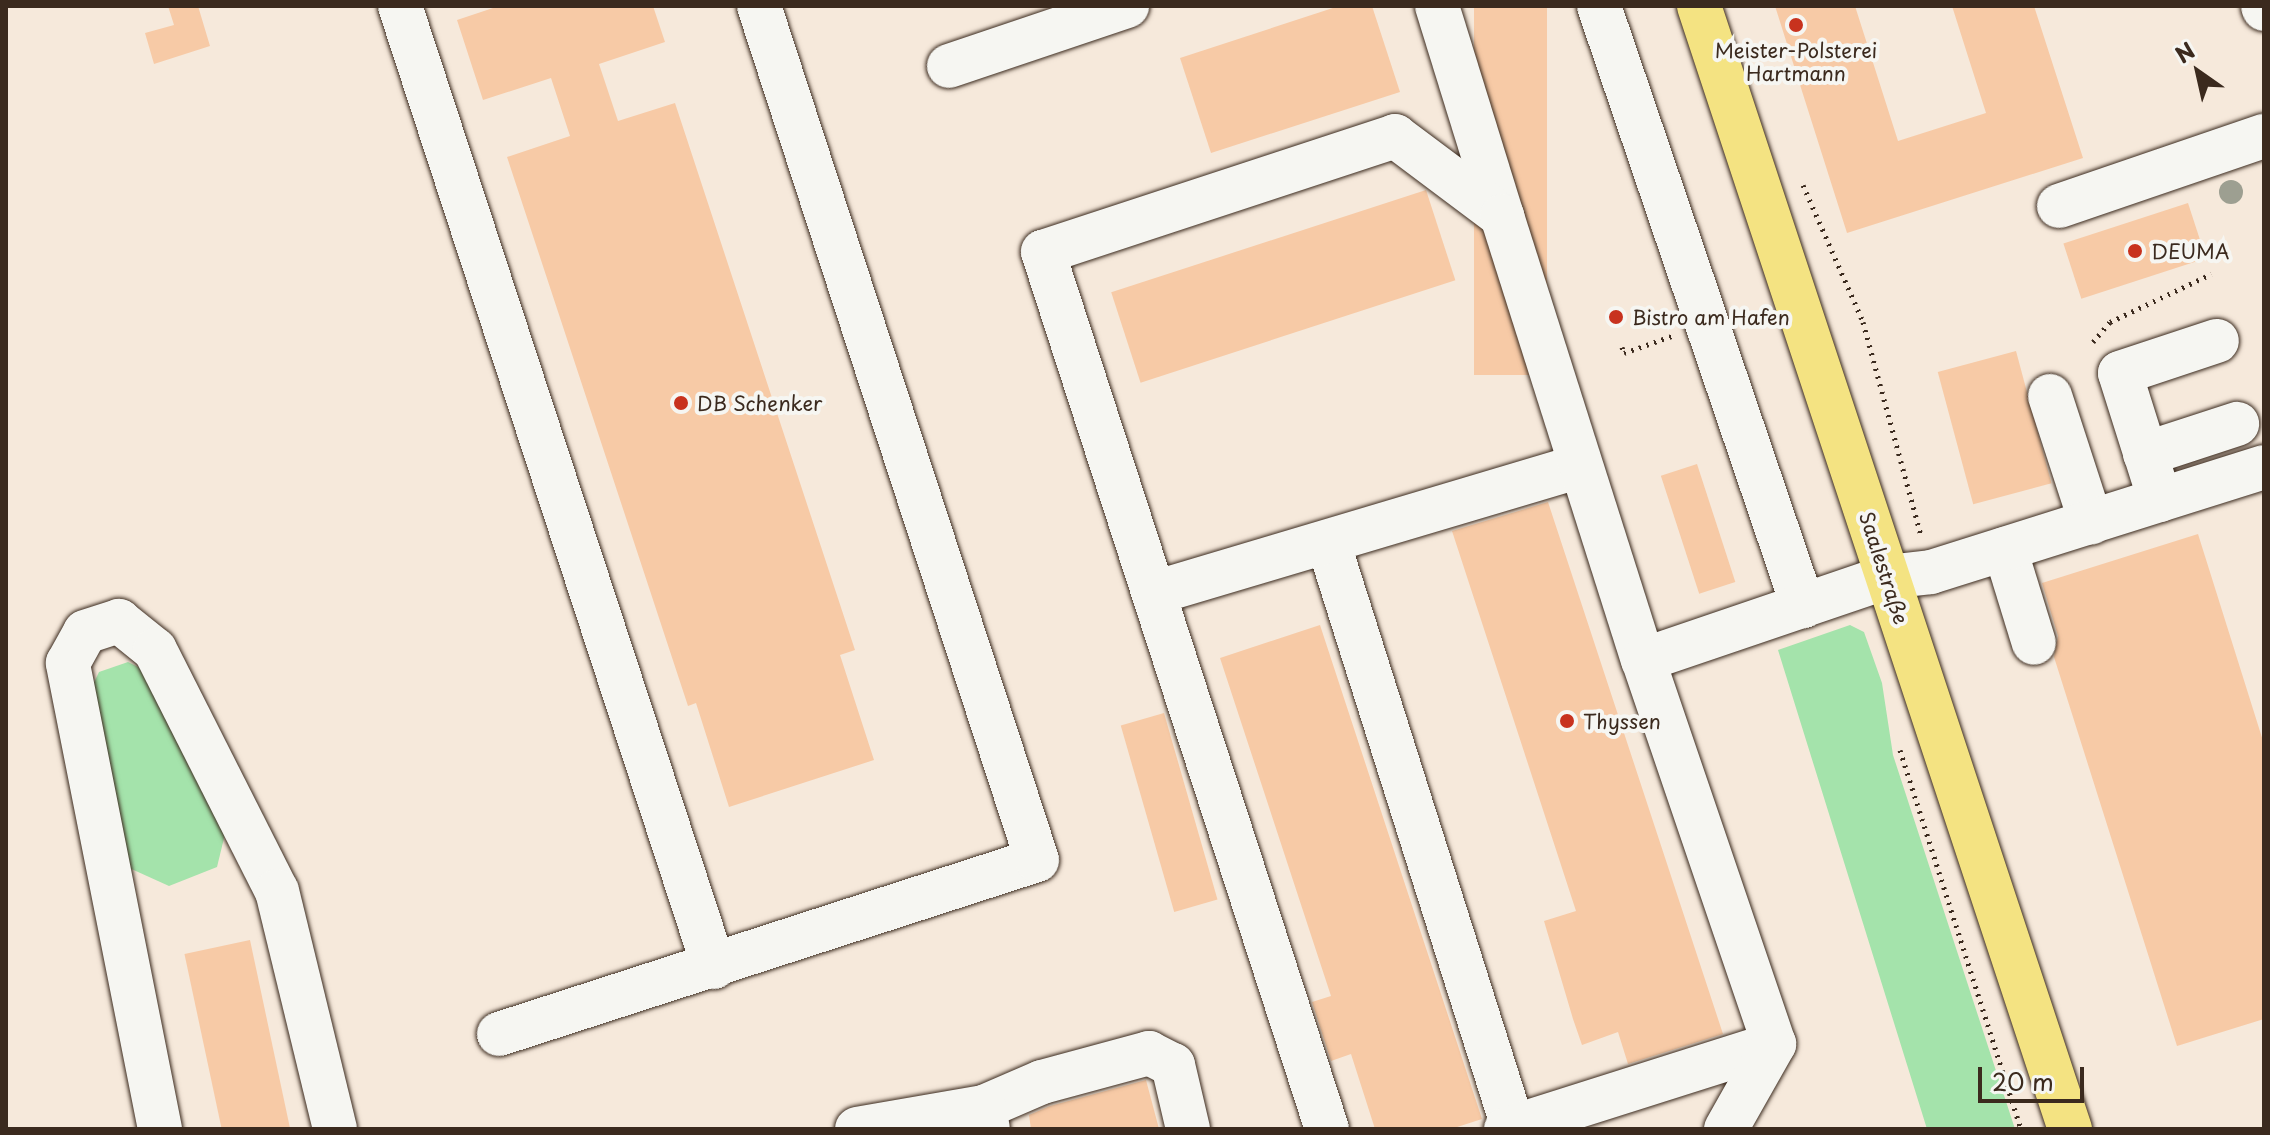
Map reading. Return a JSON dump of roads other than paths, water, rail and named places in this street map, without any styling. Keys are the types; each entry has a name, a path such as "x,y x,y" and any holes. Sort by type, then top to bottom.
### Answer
{"main road":[{"name":"Saalestraße","path":"1699,6 2070,1129"}],"lane":[{"path":"400,6 714,967"},
{"path":"499,1034 714,967 1037,860 759,6"},
{"path":"949,66 1127,6"},
{"path":"1437,6 1643,660 1774,1044 1726,1129"},
{"path":"1599,6 1803,606"},
{"path":"1327,1129 1043,252 1395,136 1502,216"},
{"path":"2059,206 2264,136"},
{"path":"2160,500 2120,373 2217,341"},
{"path":"2050,396 2091,522"},
{"path":"2145,454 2237,424"},
{"path":"1154,593 1581,466"},
{"path":"1643,660 1887,577 1931,572 2264,467"},
{"path":"1328,542 1528,1125 1774,1044"},
{"path":"2005,549 2034,643"},
{"path":"160,1129 68,663 85,632 119,621 155,650 277,891 335,1129"},
{"path":"857,1129 986,1118 1042,1082 1149,1053 1173,1065 1188,1129"}],"place":[{"name":"Meister-Polsterei Hartmann","path":"1796,25"},
{"name":"DEUMA","path":"2135,251"},
{"name":"Bistro am Hafen","path":"1616,317"},
{"name":"DB Schenker","path":"681,403"},
{"name":"Thyssen","path":"1567,721"}]}
